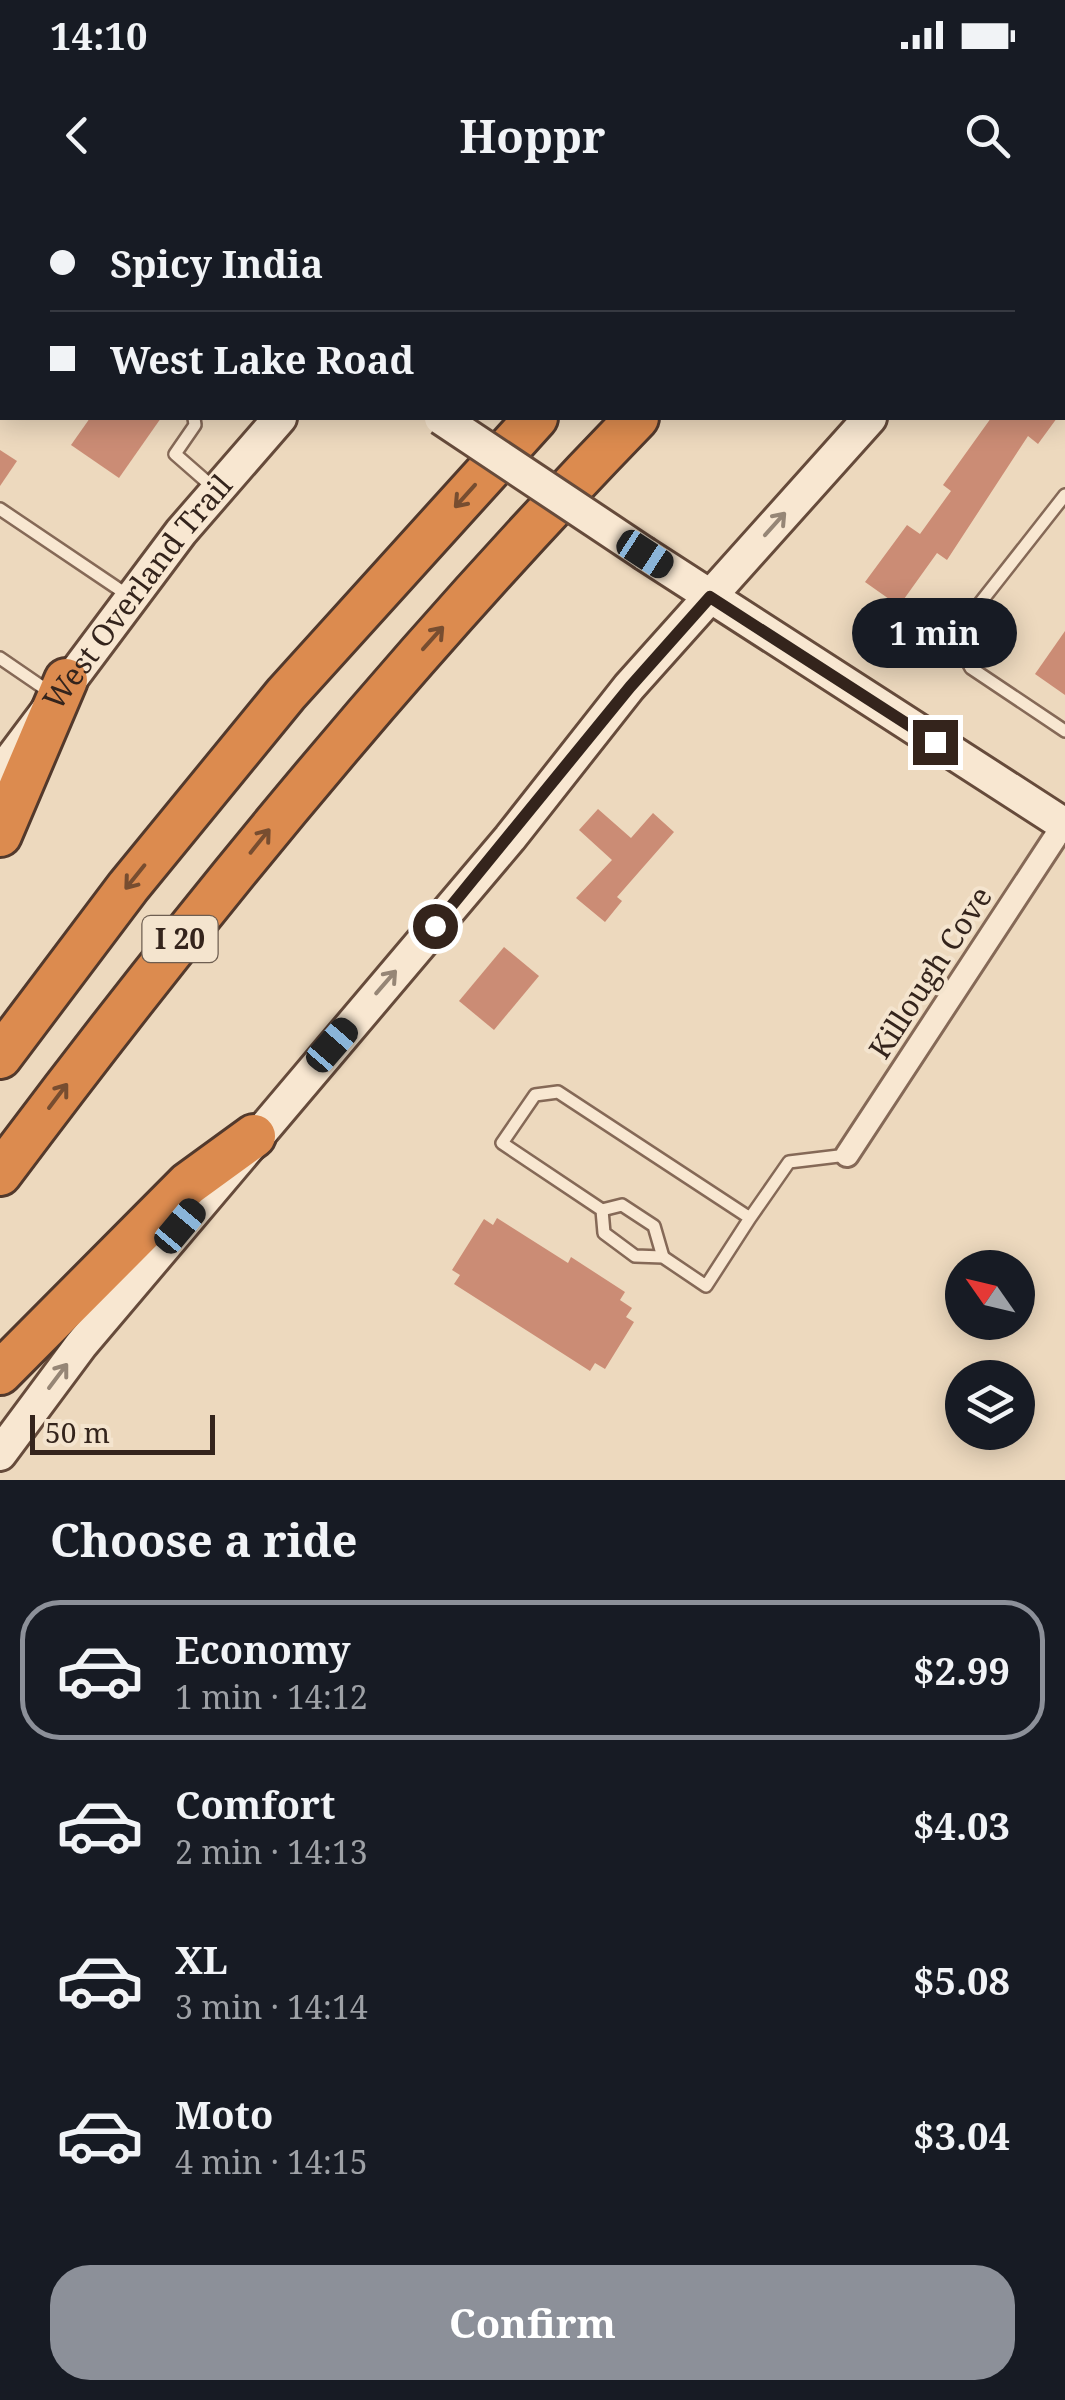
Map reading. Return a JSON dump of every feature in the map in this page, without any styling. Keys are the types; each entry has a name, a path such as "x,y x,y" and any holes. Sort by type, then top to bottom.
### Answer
{"highway":[{"name":"I 20","path":"0,1057 128,887 286,694 534,420"},
{"name":"I 20","path":"0,1174 128,1003 367,710 635,420"},
{"path":"0,835 61,688"},
{"path":"0,1373 188,1184 254,1136"}],"main road":[{"name":"West Overland Trail","path":"0,774 131,596 278,420"},
{"path":"443,420 1064,825"},
{"path":"0,1454 81,1345 254,1136 710,597 868,420"}],"street":[{"name":"Killough Cove","path":"847,1155 1064,825"}],"lane":[{"path":"194,420 175,454 217,490"},
{"path":"1065,495 962,626 960,648 971,668 1065,731"},
{"path":"0,509 131,596"},
{"path":"0,658 61,688"},
{"path":"664,1257 654,1226 622,1205 602,1210 502,1143 535,1094 558,1092 750,1218"},
{"path":"602,1210 604,1233 635,1256 664,1257 706,1286 789,1162 847,1155"}],"building":[{"path":"89,420 160,420 119,478 71,445"},
{"path":"990,420 1056,420 1038,444 1028,436 947,560 937,553 899,606 865,582 907,525 920,534 951,491 943,485"},
{"path":"0,450 17,461 0,486"},
{"path":"1065,631 1065,695 1035,674"},
{"path":"598,809 631,838 653,813 674,832 617,897 622,901 605,922 576,898 612,860 579,830"},
{"path":"504,947 539,976 494,1030 459,1001"},
{"path":"497,1218 568,1263 571,1257 625,1292 620,1300 632,1308 626,1317 634,1322 605,1369 595,1363 590,1371 454,1284 460,1275 452,1270 484,1219 493,1225"}],"route":[{"path":"435,926 630,687 710,597 935,742"}]}
